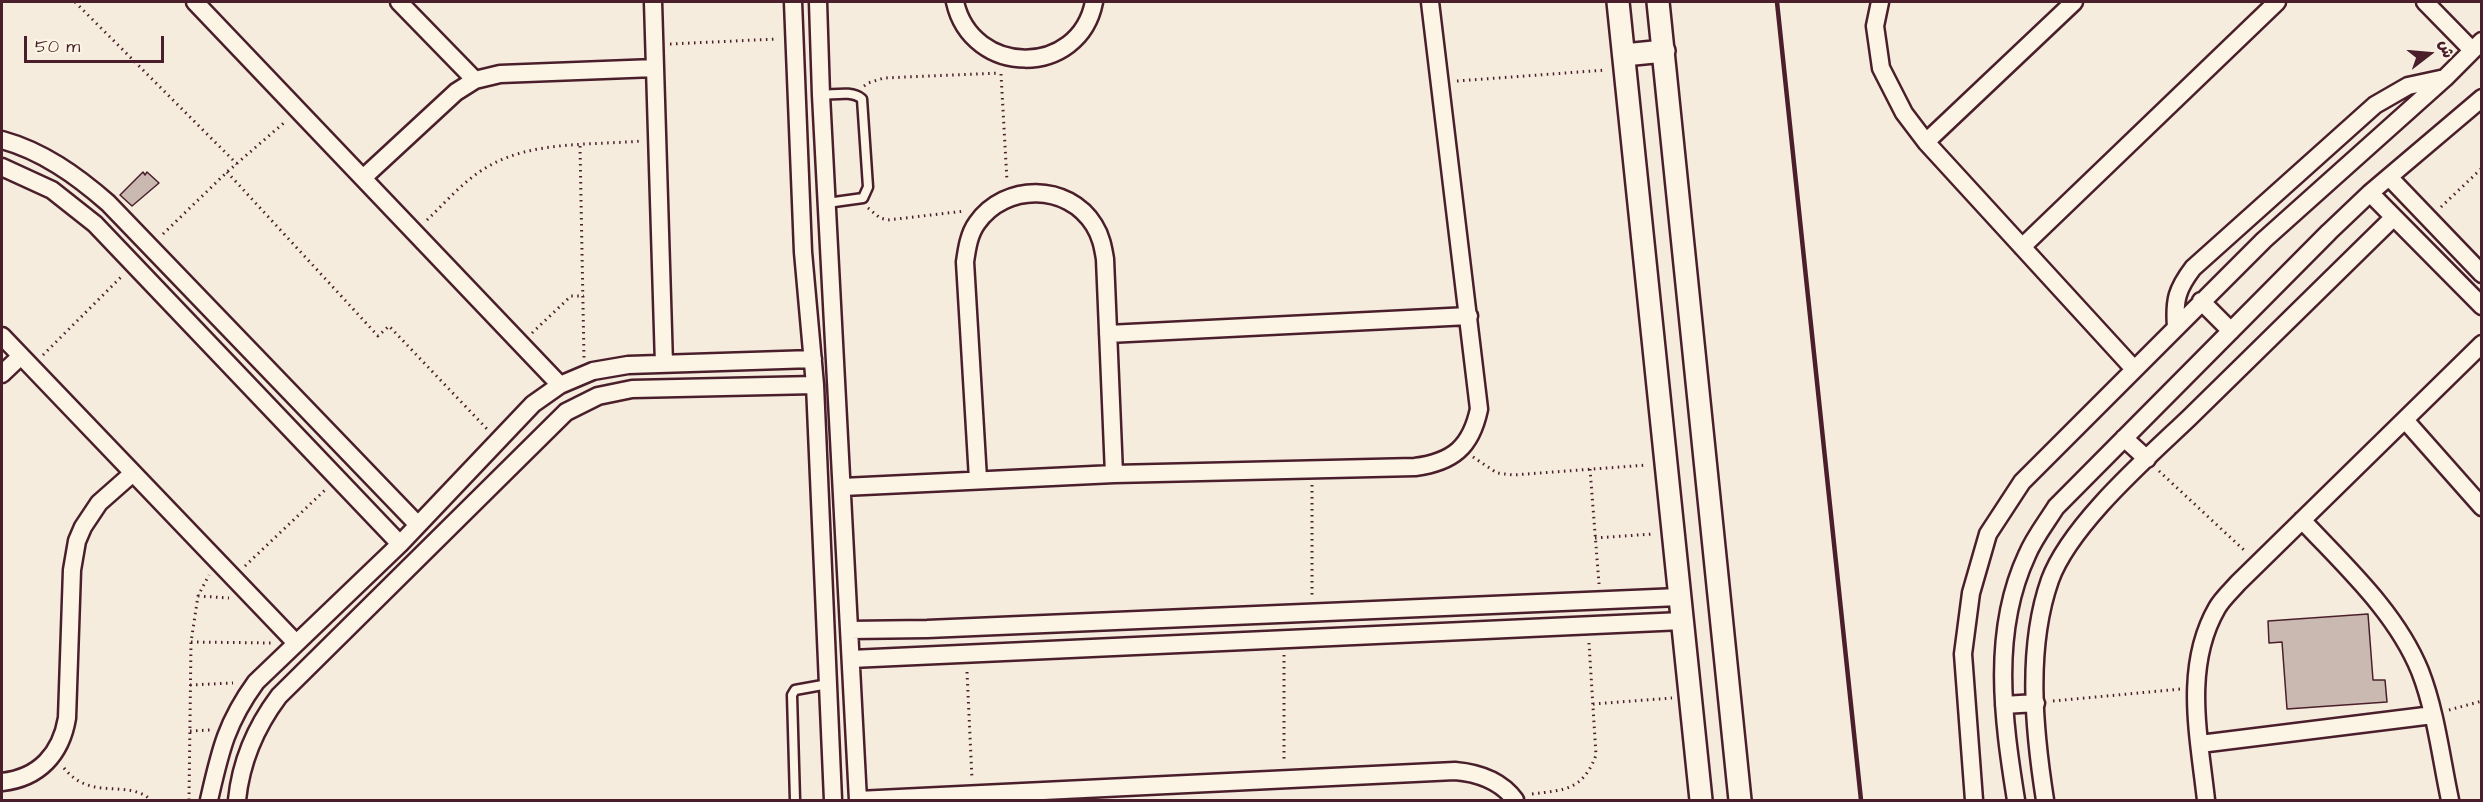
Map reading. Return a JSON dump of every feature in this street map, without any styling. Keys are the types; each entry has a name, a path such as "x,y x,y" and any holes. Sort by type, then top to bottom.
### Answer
{"street":[{"path":"195,2 560,385"},
{"path":"399,2 475,80"},
{"path":"653,2 664,364"},
{"path":"793,2 803,252 813,359 833,801"},
{"path":"818,2 858,800 1146,794 1284,780 1455,771 1486,778 1514,798"},
{"path":"955,2 968,31 982,45 999,55 1019,59 1039,58 1058,51 1074,39 1086,23 1094,2"},
{"path":"843,487 1114,474 1312,471 1434,464 1452,456 1466,443 1475,428 1479,410 1430,2"},
{"path":"1618,2 1701,801"},
{"path":"1658,2 1740,801"},
{"path":"1880,2 1875,26 1881,68 1904,113 1926,142 2134,369"},
{"path":"1926,142 2074,2"},
{"path":"2022,247 2277,2"},
{"path":"1974,801 1963,654 1971,593 1989,534 2022,482 2201,301 2264,240 2445,78 2477,46 2425,2"},
{"path":"1625,62 1664,51"},
{"path":"363,178 456,92 475,80 500,74 655,68"},
{"path":"2176,327 2174,305 2180,285 2193,268 2374,105 2408,86 2445,78"},
{"path":"2016,801 2004,705 2002,647 2011,600 2027,554 2056,507 2370,193 2481,98"},
{"path":"2,140 36,153 70,172 108,203 418,525"},
{"path":"2,167 52,190 74,206 128,258 400,544"},
{"path":"2389,177 2481,274"},
{"path":"978,479 965,262 968,242 977,223 990,208 1008,198 1028,192 1047,193 1065,199 1081,209 1094,224 1102,241 1106,259 1114,474"},
{"path":"2370,193 2481,306"},
{"path":"2046,801 2036,703 2039,618 2051,577 2071,540 2147,459 2394,217"},
{"path":"128,258 145,241"},
{"path":"803,252 830,251"},
{"path":"2201,301 2230,331"},
{"path":"1108,334 1469,316"},
{"path":"2,336 296,643"},
{"path":"2206,801 2194,688 2198,659 2206,632 2218,606 2481,344"},
{"path":"209,801 219,754 228,728 240,704 256,682 400,544 533,404 560,385 584,374 610,367 813,359"},
{"path":"2,374 26,361"},
{"path":"738,362 738,387"},
{"path":"237,801 245,758 253,736 279,696 566,412 598,396 632,389 814,385"},
{"path":"2404,420 2481,507"},
{"path":"510,427 529,447"},
{"path":"2124,438 2147,459"},
{"path":"343,484 366,471"},
{"path":"2,782 16,781 34,773 47,763 57,750 64,734 67,718 72,570 77,541 82,527 99,503 133,473"},
{"path":"2302,520 2373,596 2400,632 2420,671 2433,715 2450,801"},
{"path":"850,630 927,629 1679,597"},
{"path":"1604,600 1609,624"},
{"path":"851,659 1682,621"},
{"path":"927,629 927,654"},
{"path":"2004,705 2036,703"},
{"path":"2200,744 2433,715"},
{"path":"830,740 855,738"}],"lane":[{"path":"821,95 858,95 864,106 868,187 863,198 827,204"},
{"path":"795,801 792,695 795,690 828,684"}],"path":[{"path":"75,2 237,164"},
{"path":"655,45 794,38"},
{"path":"999,55 1008,198"},
{"path":"1440,82 1625,62"},
{"path":"858,95 868,82 884,78 1001,73"},
{"path":"145,241 299,110"},
{"path":"415,232 471,178 508,156 529,151 657,140"},
{"path":"580,146 584,374"},
{"path":"2428,218 2481,168"},
{"path":"227,172 378,336 389,326 497,440"},
{"path":"863,198 871,213 888,220 990,208"},
{"path":"26,361 128,258"},
{"path":"521,344 572,296 584,296"},
{"path":"1466,443 1471,455 1483,465 1497,472 1513,475 1665,463"},
{"path":"2147,459 2258,564"},
{"path":"1590,469 1595,538 1604,600"},
{"path":"1312,471 1312,612"},
{"path":"233,577 343,484"},
{"path":"1595,538 1673,532"},
{"path":"189,801 190,642 198,596 206,579 219,563"},
{"path":"1514,798 1562,790 1578,784 1590,771 1596,755 1587,625"},
{"path":"1284,638 1284,780"},
{"path":"190,642 296,643"},
{"path":"966,652 973,796"},
{"path":"190,685 256,682"},
{"path":"2036,703 2194,688"},
{"path":"1593,704 1690,697"},
{"path":"2433,715 2481,701"},
{"path":"57,750 65,770 81,789"},
{"path":"112,794 142,794 151,801"}],"building":[{"path":"143,172 145,175 147,172 159,183 132,206 120,195"},
{"path":"2368,614 2373,680 2385,680 2387,702 2287,709 2282,642 2269,643 2268,621"}],"railway":[{"path":"1777,2 1861,800"}]}
